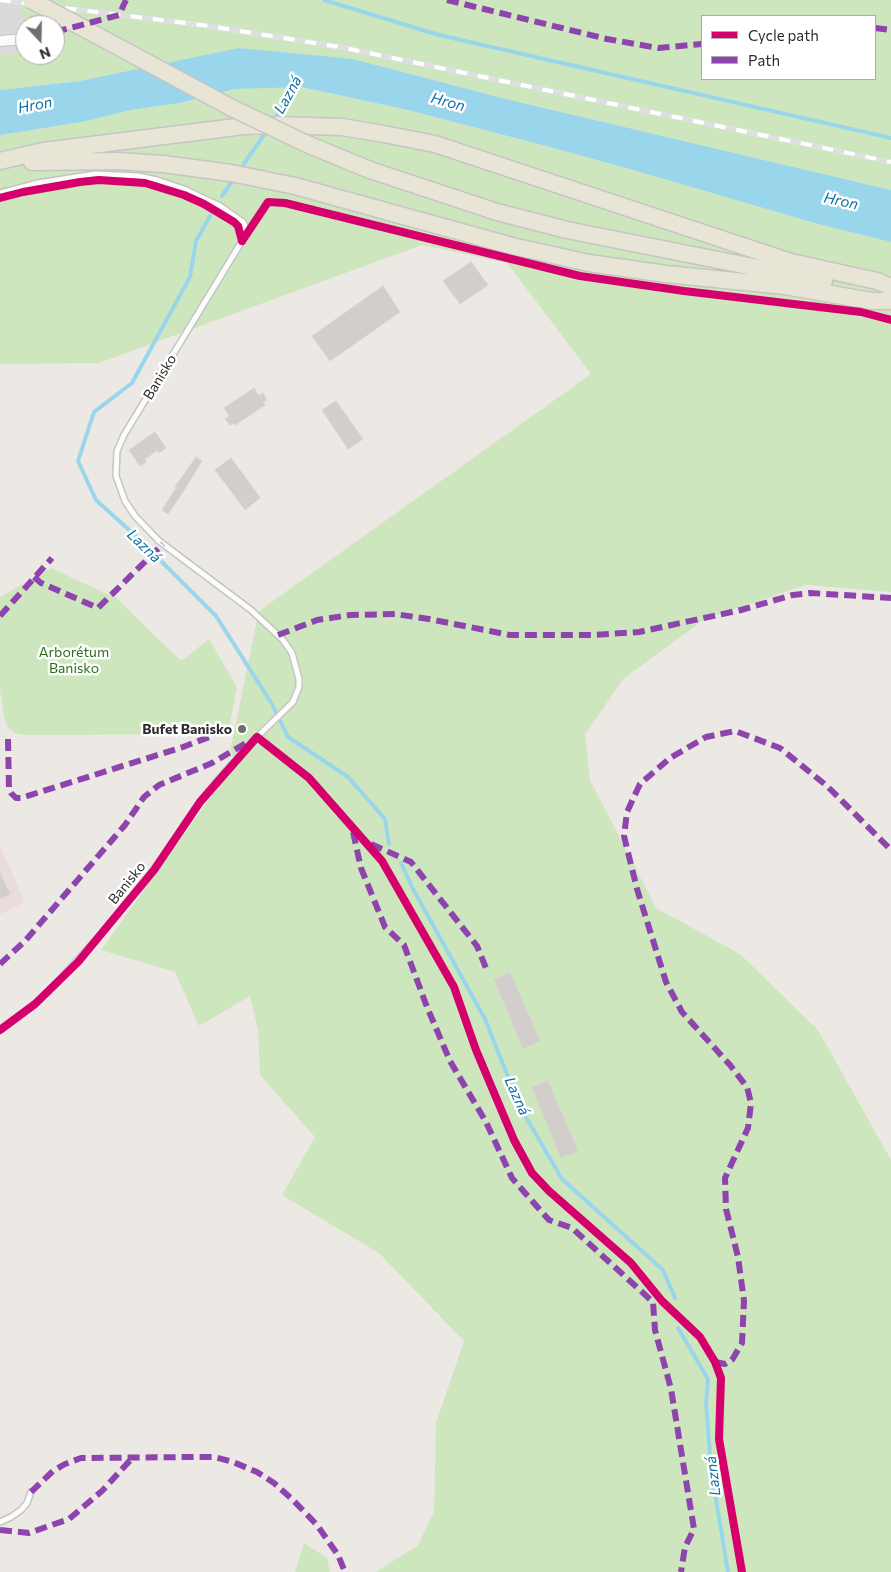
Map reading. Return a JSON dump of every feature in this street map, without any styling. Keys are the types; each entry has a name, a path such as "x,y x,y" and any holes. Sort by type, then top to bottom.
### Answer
{"main road":[{"path":"31,0 230,107 307,144 370,170 497,212 567,230 891,294"},
{"path":"0,161 52,150 244,126 342,127 435,144 782,259 877,281 891,287"},
{"path":"0,161 118,161 213,170 295,186 512,246 589,263 666,274 785,286 871,301 891,301"}],"street":[{"path":"0,41 15,40"}],"lane":[{"name":"Banisko","path":"0,193 38,182 95,174 138,176 184,189 220,206 243,222 245,232 242,240 124,435 117,451 116,476 125,501 135,516 159,541 251,610 288,646 298,670 299,687 293,702 217,781 200,802 154,870 78,962 35,1004 0,1030"},
{"path":"0,1522 12,1517 21,1510 28,1503 31,1492"}],"shaded area":[{"path":"0,0 19,0 23,15 15,15 15,52 0,55"},
{"path":"0,846 25,902 0,914"}],"green space":[{"path":"19,0 891,0 891,190 506,99 353,59 80,81 0,90 0,55 15,52 15,65 65,65 65,15 23,15"},
{"path":"295,86 408,110 546,146 818,224 891,242 891,592 806,585 705,619 623,679 585,735 590,780 656,908 740,954 818,1030 891,1160 891,1572 376,1572 418,1545 434,1512 436,1423 464,1341 379,1253 282,1195 315,1137 260,1075 258,1030 250,996 199,1026 175,972 101,950 233,766 234,758 230,751 259,611 591,374 507,263 422,245 99,363 0,364 0,135 131,110 180,103 235,89"},
{"name":"Arborétum Banisko","path":"51,568 116,598 181,661 209,639 237,687 228,734 26,735 15,733 8,727 5,721 0,690 0,597"},
{"path":"304,1543 327,1558 330,1572 295,1572"}],"water":[{"name":"Hron","path":"239,48 353,59 506,99 891,190 891,242 818,224 546,146 408,110 301,87 235,89 180,103 131,110 81,122 0,135 0,90 80,81"}],"building":[{"path":"471,262 488,285 460,304 443,281"},
{"path":"383,286 400,312 330,361 312,336"},
{"path":"254,388 265,405 235,425 224,408"},
{"path":"263,393 267,400 263,402 259,396"},
{"path":"336,401 363,439 348,449 322,410"},
{"path":"229,416 234,423 230,425 225,419"},
{"path":"155,432 166,448 159,453 158,450 145,459 146,462 140,466 129,450"},
{"path":"196,457 202,461 183,492 175,487"},
{"path":"231,458 256,492 240,503 215,470"},
{"path":"176,488 183,492 168,514 162,510"},
{"path":"256,492 260,498 245,510 240,503"},
{"path":"0,873 10,894 0,899"},
{"path":"510,972 540,1041 523,1049 494,979"},
{"path":"548,1081 578,1151 561,1158 532,1087"}],"waterway":[{"path":"324,0 439,35 891,138"},
{"name":"Lazná","path":"274,120 296,83"},
{"name":"Lazná","path":"243,165 264,135"},
{"name":"Lazná","path":"222,196 233,180"},
{"name":"Lazná","path":"210,216 196,241 190,277 132,383 94,412 78,461 96,500 137,537 216,616 272,704 288,737 348,777 385,819 389,844"},
{"name":"Lazná","path":"401,863 413,889 485,1019 520,1107 562,1179 663,1270 675,1298"},
{"name":"Lazná","path":"678,1328 708,1379 706,1403 711,1469 728,1572"}],"railway":[{"path":"0,0 209,26 345,48 891,162"}],"marked path":[{"path":"65,29 119,15 126,0"},
{"path":"447,0 607,39 658,48 701,44"},
{"path":"876,28 891,30"},
{"path":"34,577 41,583 98,608 163,544"},
{"path":"0,616 52,558"},
{"path":"278,635 317,620 350,615 395,614 510,635 592,635 639,632 741,610 793,595 810,593 891,598"},
{"path":"715,1362 725,1364 732,1360 742,1343 744,1301 738,1257 726,1209 725,1178 748,1128 751,1103 747,1087 730,1065 682,1012 666,982 637,889 624,836 627,812 640,784 670,758 706,737 735,731 780,748 827,786 891,850"},
{"path":"8,739 9,789 16,798 21,798 209,737"},
{"path":"0,964 25,941 125,825 144,797 159,785 212,763 248,742"},
{"path":"353,832 361,868 385,927 404,945 450,1061 486,1122 512,1178 549,1220 572,1228 653,1302 655,1330 671,1389 694,1529 685,1547 681,1572"},
{"path":"371,844 411,862 477,946 486,968"},
{"path":"0,1530 29,1533 69,1519 102,1491 134,1456"},
{"path":"31,1492 53,1471 81,1458 214,1457 233,1462 257,1472 274,1483 317,1525 338,1555 345,1572"}],"cycle path":[{"path":"0,198 23,192 99,180 145,183 184,195 204,204 234,222 238,226 242,241"},
{"path":"242,241 268,202 285,203 580,276 684,291 861,312 891,320"},
{"path":"0,1030 35,1004 78,962 154,870 200,802 257,737 309,778 382,861 454,987 476,1050 514,1140 532,1173 549,1191 631,1263 662,1301 700,1337 715,1362 721,1378 719,1439 742,1572"}],"place":[{"name":"Bufet Banisko","path":"242,729"}]}
